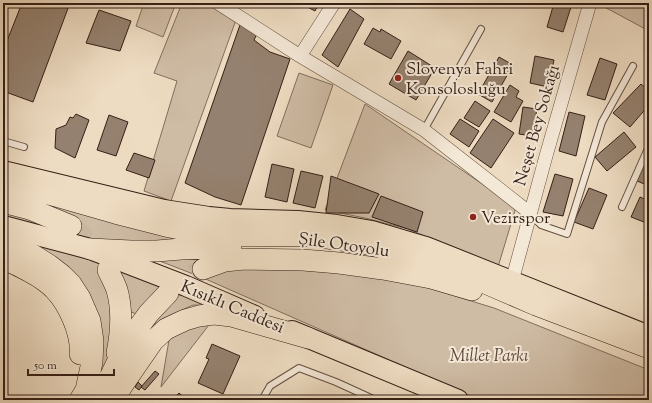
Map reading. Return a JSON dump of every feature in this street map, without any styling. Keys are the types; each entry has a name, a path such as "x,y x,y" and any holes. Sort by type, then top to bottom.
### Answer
{"highway":[{"name":"Şile Otoyolu","path":"3,181 170,228 209,234 314,236 368,244 419,257 536,305 649,348"},
{"path":"3,202 30,209 71,226"},
{"path":"3,239 49,265 71,284 80,298 90,321 93,341 92,362 86,390 80,400"},
{"name":"Şile Otoyolu","path":"90,249 157,251 249,246 316,248 397,262 439,274 480,293 649,363"},
{"path":"203,269 225,261 244,258 339,263 431,278 480,293"},
{"path":"3,259 41,278 54,289 71,314 78,331 80,350 78,374 68,400"},
{"path":"99,400 117,356 121,319 117,289 108,270"},
{"path":"110,375 133,333 168,293"},
{"path":"112,400 153,341 166,329 185,320 214,314 231,316 308,338"}],"main road":[{"path":"3,171 164,210 230,219 298,221 337,225 372,231 426,247 649,336"},
{"name":"Kısıklı Caddesi","path":"3,226 90,249 186,286 308,338 424,394 458,400"}],"street":[{"path":"218,3 300,56 424,130 530,213"},
{"path":"300,56 334,3"},
{"name":"Neşet Bey Sokağı","path":"512,281 590,3"}],"lane":[{"path":"3,11 6,3"},
{"path":"424,130 481,29"},
{"path":"530,213 541,225 567,234 602,122 633,66"},
{"path":"3,141 24,147"},
{"path":"622,207 649,146"},
{"path":"262,400 270,386 299,368 336,382 373,400"}],"green space":[{"path":"144,3 176,3 163,37 136,26"},
{"path":"182,3 214,3 237,17 171,201 144,191 177,81 154,73"},
{"path":"649,3 649,31 599,4"},
{"path":"299,73 333,85 311,148 277,136"},
{"path":"365,104 516,207 498,267 408,229 325,210"},
{"path":"3,188 197,242 112,243 63,233 3,218"},
{"path":"20,239 92,258 221,306 193,305 164,318 152,326 139,315 126,310 110,293 111,353 99,383 101,353"},
{"name":"Millet Parkı","path":"213,254 229,267 342,272 419,285 494,308 649,370 649,400 480,400 201,277 157,260"},
{"path":"212,321 161,387 169,340 191,325"}],"building":[{"path":"22,3 70,3 33,102 3,91 3,51"},
{"path":"300,3 319,3 315,11"},
{"path":"554,3 567,3 571,7 563,32 547,27"},
{"path":"350,9 364,19 338,67 322,55"},
{"path":"99,10 131,21 120,51 86,43"},
{"path":"241,22 258,32 254,40 270,52 290,59 241,205 215,197 185,183"},
{"path":"373,28 380,32 381,29 401,41 391,59 364,44"},
{"path":"408,51 435,68 416,100 389,84"},
{"path":"535,56 554,60 548,87 530,83"},
{"path":"499,57 513,65 492,102 478,94"},
{"path":"600,58 617,64 605,100 587,95"},
{"path":"641,84 649,91 649,105 630,127 613,113"},
{"path":"510,85 519,91 516,97 523,101 511,122 494,112"},
{"path":"475,101 490,111 479,127 464,118"},
{"path":"523,107 537,109 532,136 519,134"},
{"path":"569,112 585,116 576,156 559,151"},
{"path":"76,114 89,120 75,158 55,148 56,129 66,125 70,117 73,118"},
{"path":"109,115 128,122 116,156 97,150"},
{"path":"460,119 479,131 469,147 450,134"},
{"path":"493,119 514,133 491,168 470,153"},
{"path":"624,132 636,147 607,171 595,157"},
{"path":"649,152 649,186 637,181"},
{"path":"134,153 155,160 149,178 126,170"},
{"path":"272,164 294,169 287,202 265,197"},
{"path":"301,171 323,176 315,208 293,203"},
{"path":"555,174 573,179 563,216 543,212"},
{"path":"331,176 379,194 369,213 326,213"},
{"path":"589,188 607,195 593,229 574,222"},
{"path":"381,196 423,212 417,232 372,217"},
{"path":"640,197 649,201 649,224 631,217"},
{"path":"212,344 240,356 223,394 198,383 209,359 206,358"},
{"path":"155,371 159,374 145,390 141,387"},
{"path":"138,382 142,386 139,390 135,387"},
{"path":"179,393 187,400 172,400"}],"tunnel":[{"path":"71,226 94,247 101,258"},
{"path":"168,293 184,279 203,269"}],"place":[{"name":"Slovenya Fahri Konsolosluğu","path":"398,78"},
{"name":"Vezirspor","path":"473,217"}]}
